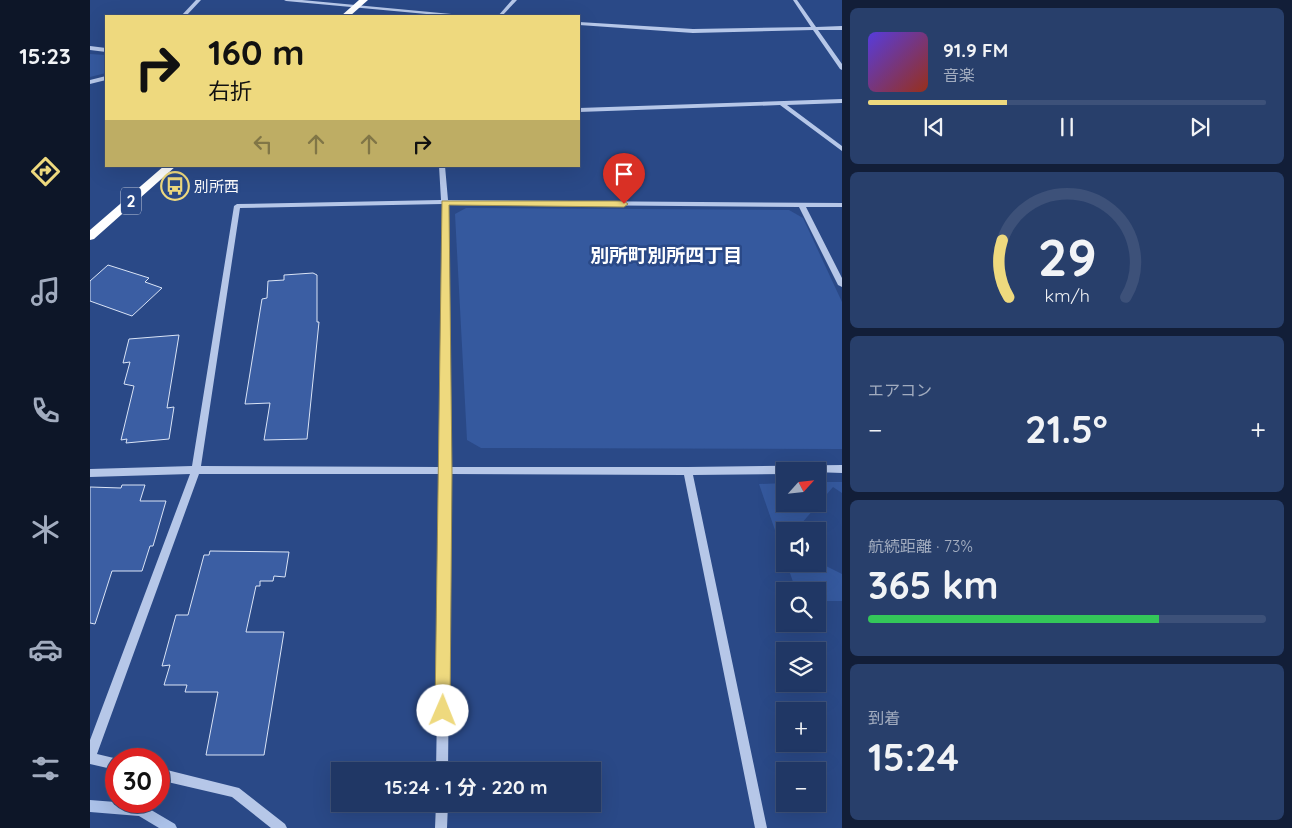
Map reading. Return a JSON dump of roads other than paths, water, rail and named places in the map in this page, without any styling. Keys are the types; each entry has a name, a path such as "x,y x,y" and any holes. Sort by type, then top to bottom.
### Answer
{"highway":[{"path":"346,15 364,0"},
{"name":"2","path":"90,236 170,167"}],"street":[{"path":"184,15 199,0"},
{"path":"286,0 452,15"},
{"path":"501,15 515,0"},
{"path":"795,0 842,68"},
{"path":"580,24 693,31 842,28"},
{"path":"90,48 105,50"},
{"path":"90,82 105,78"},
{"path":"580,110 842,101"},
{"path":"781,103 842,149"},
{"path":"442,167 445,202 446,472 442,762"},
{"path":"105,761 90,757 196,470 237,206 445,202 842,205"},
{"path":"802,206 842,286"},
{"path":"90,473 196,470 446,472 842,469"},
{"path":"688,471 760,828"},
{"path":"170,777 235,792 281,828"},
{"path":"441,828 442,812"}],"waterway":[{"path":"90,806 141,810 171,828"}],"place":[{"name":"別所西","path":"175,186"}],"district":[{"name":"別所町別所四丁目","path":"666,255"}]}
